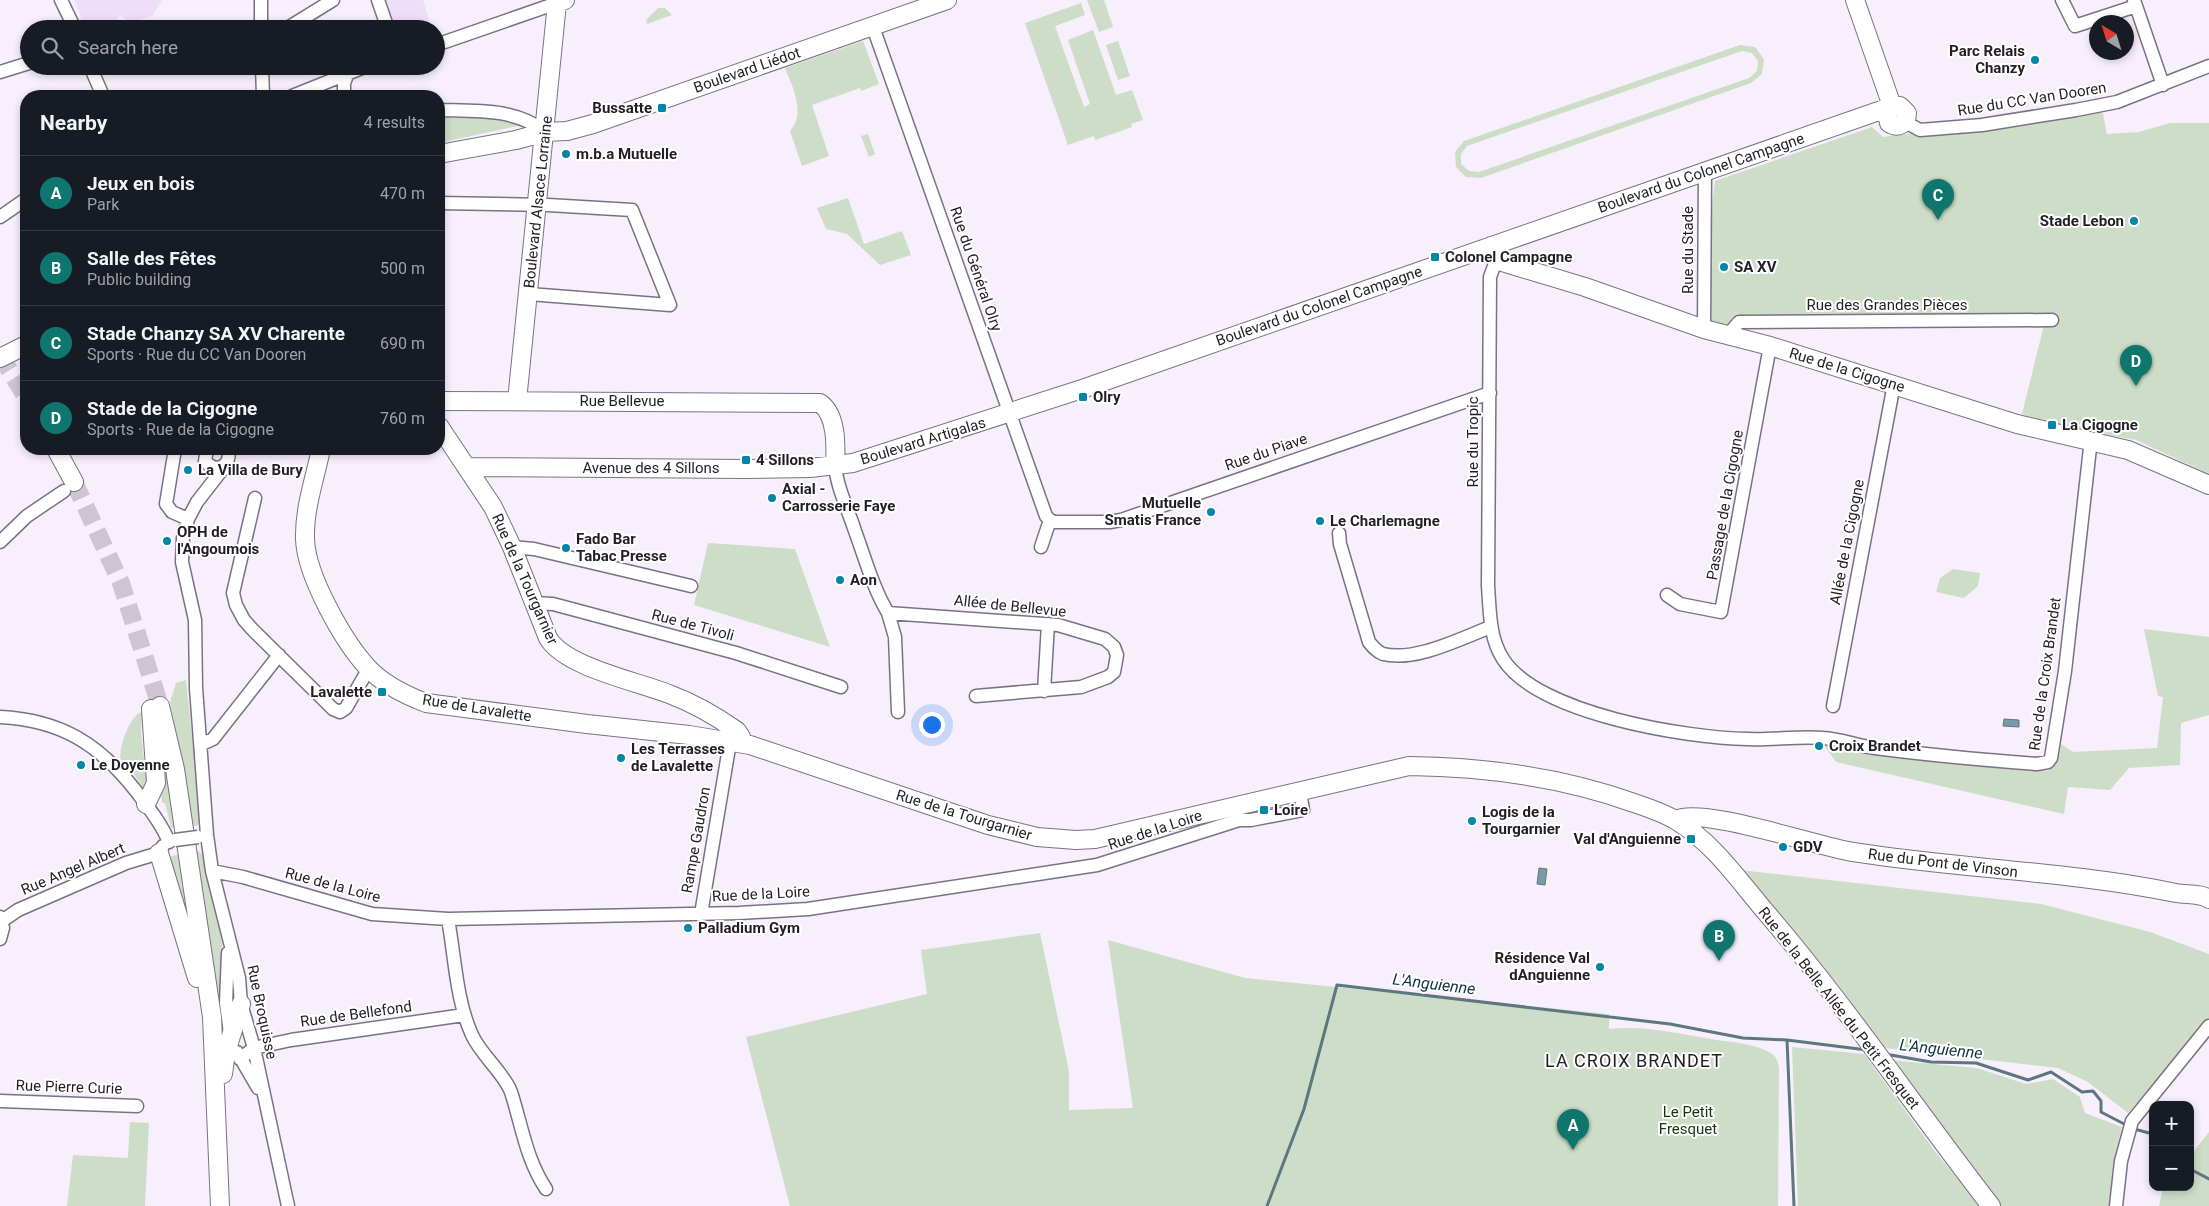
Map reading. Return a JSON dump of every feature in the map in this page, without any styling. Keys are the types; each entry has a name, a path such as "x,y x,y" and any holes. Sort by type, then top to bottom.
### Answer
{"street":[{"path":"61,0 71,20"},
{"path":"261,0 261,20"},
{"path":"301,20 333,0"},
{"path":"378,0 385,20"},
{"name":"Boulevard Liédot","path":"445,153 516,140 545,132 567,131 593,124 874,27 921,4 947,0"},
{"path":"1855,0 1890,111 1900,106 1906,110 1907,117 1905,122"},
{"path":"2062,0 2075,26 2135,3 2163,85"},
{"path":"445,42 561,1"},
{"name":"Boulevard Alsace Lorraine","path":"517,401 545,132 561,1"},
{"name":"Rue du Général Olry","path":"874,27 1009,413 1046,516 1050,520"},
{"path":"0,72 20,66"},
{"name":"Rue du CC Van Dooren","path":"1905,122 1920,130 1982,125 2117,102 2209,66"},
{"path":"94,75 100,90"},
{"path":"263,75 264,90"},
{"path":"307,90 343,75"},
{"path":"344,90 347,75"},
{"path":"445,110 499,113 527,119 545,132"},
{"name":"Boulevard du Colonel Campagne","path":"1009,413 1494,252 1705,170 1855,120 1890,111"},
{"name":"Rue du Stade","path":"1704,329 1705,170"},
{"path":"0,216 20,203"},
{"path":"445,203 632,210 670,305 529,294"},
{"name":"Rue de la Cigogne","path":"1494,252 1704,329 1770,346 2042,431 2091,439 2128,450 2209,485"},
{"name":"Rue du Tropic","path":"1491,626 1488,586 1490,276 1494,252"},
{"name":"Rue des Grandes Pièces","path":"1728,335 1739,322 2052,320"},
{"name":"Passage de la Cigogne","path":"1667,595 1680,604 1721,612 1770,346"},
{"path":"0,358 20,348"},
{"name":"Allée de la Cigogne","path":"1833,706 1894,384"},
{"name":"Rue du Piave","path":"1050,520 1055,522 1110,522 1121,520 1490,393"},
{"name":"Rue Bellevue","path":"445,401 820,403 826,408 833,430"},
{"name":"Boulevard Artigalas","path":"835,465 853,463 890,452 1009,413"},
{"path":"833,430 854,452 890,452"},
{"path":"833,430 837,480 882,603 888,613 895,637 898,712"},
{"name":"Rue de la Tourgarnier","path":"445,435 493,507 512,547 548,638 562,655 694,705 737,731 741,737 736,743 772,751 974,821 1037,837 1094,839 1292,799 1409,766 1458,767 1511,773 1575,785 1616,796 1676,820"},
{"name":"Rue de la Croix Brandet","path":"1491,626 1502,658 1521,680 1538,690 1618,721 1720,738 1824,738 1870,748 1931,756 2037,764 2048,762 2051,758 2064,672 2091,439"},
{"path":"0,542 27,516 69,486 58,455"},
{"path":"174,455 166,504 172,512 188,519 205,491 225,466 229,455"},
{"path":"205,455 209,465 205,491"},
{"name":"Rue de Lavalette","path":"321,455 305,521 308,562 316,582 340,627 369,668 390,686 426,703 736,743"},
{"path":"209,465 218,468 225,466"},
{"name":"Avenue des 4 Sillons","path":"466,467 810,468 835,465"},
{"path":"255,498 233,593 244,620 333,709 340,712 346,708 369,668"},
{"name":"Rue Broquisse","path":"188,519 182,562 195,620 196,688 202,744 205,839 239,978 240,1004 254,1048 262,1094 288,1206"},
{"path":"1041,547 1050,520"},
{"path":"1339,533 1340,544 1369,642 1375,650 1383,654 1406,654 1431,650 1491,626"},
{"path":"512,547 534,549 691,586"},
{"name":"Rue de Tivoli","path":"534,603 553,604 736,653 841,687"},
{"name":"Allée de Bellevue","path":"888,613 1048,624 1105,639 1114,646 1117,663 1114,672 1108,677 1081,687 976,696"},
{"path":"1044,691 1048,624"},
{"path":"202,744 213,739 279,655"},
{"path":"146,804 156,783 156,708 175,769 212,1017 220,1192"},
{"path":"0,716 45,725 88,743 110,760 146,804 168,845 200,990 220,1192"},
{"name":"Rampe Gaudron","path":"700,914 736,743"},
{"name":"Rue de la Loire","path":"1292,799 1303,810 1292,799"},
{"name":"Rue de la Loire","path":"212,871 243,877 372,914 448,919 700,914 808,909 959,884 1097,865 1239,820 1251,820 1292,799"},
{"name":"Rue du Pont de Vinson","path":"1676,820 1688,816 1755,828 1852,852 2150,887 2190,896 2209,908"},
{"name":"Rue de la Belle Allée du Petit Fresquet","path":"1676,820 1710,847 1792,942 1991,1206"},
{"path":"205,839 225,874"},
{"name":"Rue Angel Albert","path":"1,919 168,845 205,839"},
{"name":"Rue Broquisse","path":"220,897 225,874"},
{"path":"2190,896 2204,896 2209,899"},
{"path":"0,939 3,928 1,919"},
{"path":"448,919 464,1015 478,1047 510,1091 525,1146 546,1189"},
{"name":"Rue Broquisse","path":"229,938 226,1003 231,1038 240,1059 262,1094"},
{"path":"220,1192 224,1062 240,1004"},
{"name":"Rue de Bellefond","path":"254,1048 291,1040 464,1015"},
{"path":"2116,1206 2121,1161 2130,1127 2209,1026"},
{"path":"240,1059 254,1048"},
{"name":"Rue Pierre Curie","path":"0,1101 137,1106"}],"shaded area":[{"path":"74,0 162,0 152,16 139,20 126,20 120,15 116,20 82,20"},
{"path":"383,0 423,0 429,20 390,20"}],"green space":[{"path":"1087,0 1104,0 1113,27 1099,32"},
{"path":"1081,3 1085,15 1055,26 1084,107 1090,104 1068,40 1093,30 1116,95 1132,90 1143,120 1131,124 1132,127 1095,140 1094,136 1068,145 1025,23"},
{"path":"658,8 665,8 672,15 647,24 646,20"},
{"path":"863,41 879,84 861,91 860,88 812,105 829,156 802,166 790,131 795,124 798,108 785,68"},
{"path":"1118,41 1130,76 1118,80 1106,45"},
{"path":"1740,45 1755,47 1764,59 1762,74 1751,83 1481,178 1466,177 1456,167 1455,152 1464,141","holes":["1742,51 1752,53 1758,61 1757,71 1749,78 1479,172 1469,171 1461,164 1461,154 1467,146"]},
{"path":"2096,109 2103,114 2107,134 2139,132 2170,123 2209,123 2209,474 2136,440 2039,422 2022,414 2046,317 1740,317 1726,330 1710,324 1706,255 1715,181 1872,127 1883,137"},
{"path":"445,118 495,118 522,125 445,142"},
{"path":"868,134 875,154 869,157 861,136"},
{"path":"848,198 864,244 902,231 911,255 880,265 847,234 826,229 817,208"},
{"path":"708,543 795,549 830,647 694,605"},
{"path":"1953,569 1980,573 1978,586 1964,598 1936,592 1940,578"},
{"path":"2144,629 2209,637 2209,715 2181,723 2180,765 2129,768 2110,790 2068,787 2064,814 1836,762 1824,745 1889,755 2048,771 2058,760 2061,744 2073,752 2157,748 2163,697 2158,696"},
{"path":"186,680 201,820 197,826 192,826 170,702 176,683"},
{"path":"142,712 141,733 147,786 144,789 129,767 121,764 120,758 125,735 133,720"},
{"path":"158,731 178,828 171,828 165,803 162,803 158,762"},
{"path":"198,851 204,856 220,925 224,963 220,1000 218,998 194,852"},
{"path":"180,854 198,963 167,863 172,856"},
{"path":"1740,870 2041,904 2150,932 2209,954 2209,1018 2128,1113 2088,1082 2058,1068 1876,1047"},
{"name":"Le Petit Fresquet","path":"1040,933 1069,1071 1069,1110 1133,1108 1108,940 1245,978 1609,1014 1609,1029 1636,1028 1663,1031 1763,1049 1775,1056 1779,1067 1778,1206 790,1206 746,1037 927,994 921,950"},
{"path":"1792,1047 1864,1054 1934,1150 1980,1206 1798,1206"},
{"path":"1889,1060 1977,1068 2026,1084 2053,1079 2080,1097 2085,1113 2122,1127 2115,1154 2110,1206 2000,1206"},
{"path":"130,1122 149,1123 145,1206 67,1206 73,1155 128,1158"},
{"path":"2209,1132 2209,1206 2159,1206 2162,1191 2194,1191 2194,1151"}],"water":[{"path":"2004,719 2019,720 2019,727 2003,726"},
{"path":"1539,868 1547,869 1545,885 1537,884"}],"waterway":[{"name":"L'Anguienne","path":"1267,1206 1304,1109 1337,985 1670,1024 1743,1038 1787,1040 1867,1050"},
{"name":"L'Anguienne","path":"1787,1040 1794,1206"},
{"name":"L'Anguienne","path":"1885,1054 1931,1062 1976,1063 2028,1080 2051,1072 2082,1092 2093,1091 2101,1101 2101,1112 2128,1126"},
{"name":"L'Anguienne","path":"2134,1129 2149,1133"},
{"name":"L'Anguienne","path":"2194,1171 2209,1179"}],"tunnel":[{"path":"0,355 20,387"},
{"path":"74,482 121,583 160,706"}],"place":[{"name":"Parc Relais Chanzy","path":"2035,60"},
{"name":"Bussatte","path":"662,108"},
{"name":"m.b.a Mutuelle","path":"566,154"},
{"name":"Stade Chanzy SA XV Charente","path":"1938,220"},
{"name":"Stade Lebon","path":"2134,221"},
{"name":"Colonel Campagne","path":"1435,257"},
{"name":"SA XV","path":"1724,267"},
{"name":"Stade de la Cigogne","path":"2136,386"},
{"name":"Olry","path":"1083,397"},
{"name":"La Cigogne","path":"2052,425"},
{"name":"4 Sillons","path":"746,460"},
{"name":"La Villa de Bury","path":"188,470"},
{"name":"Axial - Carrosserie Faye","path":"772,498"},
{"name":"Mutuelle Smatis France","path":"1211,512"},
{"name":"Le Charlemagne","path":"1320,521"},
{"name":"OPH de l'Angoumois","path":"167,541"},
{"name":"Fado Bar Tabac Presse","path":"566,548"},
{"name":"Aon","path":"840,580"},
{"name":"Lavalette","path":"382,692"},
{"name":"Croix Brandet","path":"1819,746"},
{"name":"Les Terrasses de Lavalette","path":"621,758"},
{"name":"Le Doyenne","path":"81,765"},
{"name":"Loire","path":"1264,810"},
{"name":"Logis de la Tourgarnier","path":"1472,821"},
{"name":"Val d'Anguienne","path":"1691,839"},
{"name":"GDV","path":"1783,847"},
{"name":"Palladium Gym","path":"688,928"},
{"name":"Salle des Fêtes","path":"1719,961"},
{"name":"Résidence Val dAnguienne","path":"1600,967"},
{"name":"Jeux en bois","path":"1573,1150"}],"district":[{"name":"LA CROIX BRANDET","path":"1634,1060"}]}
